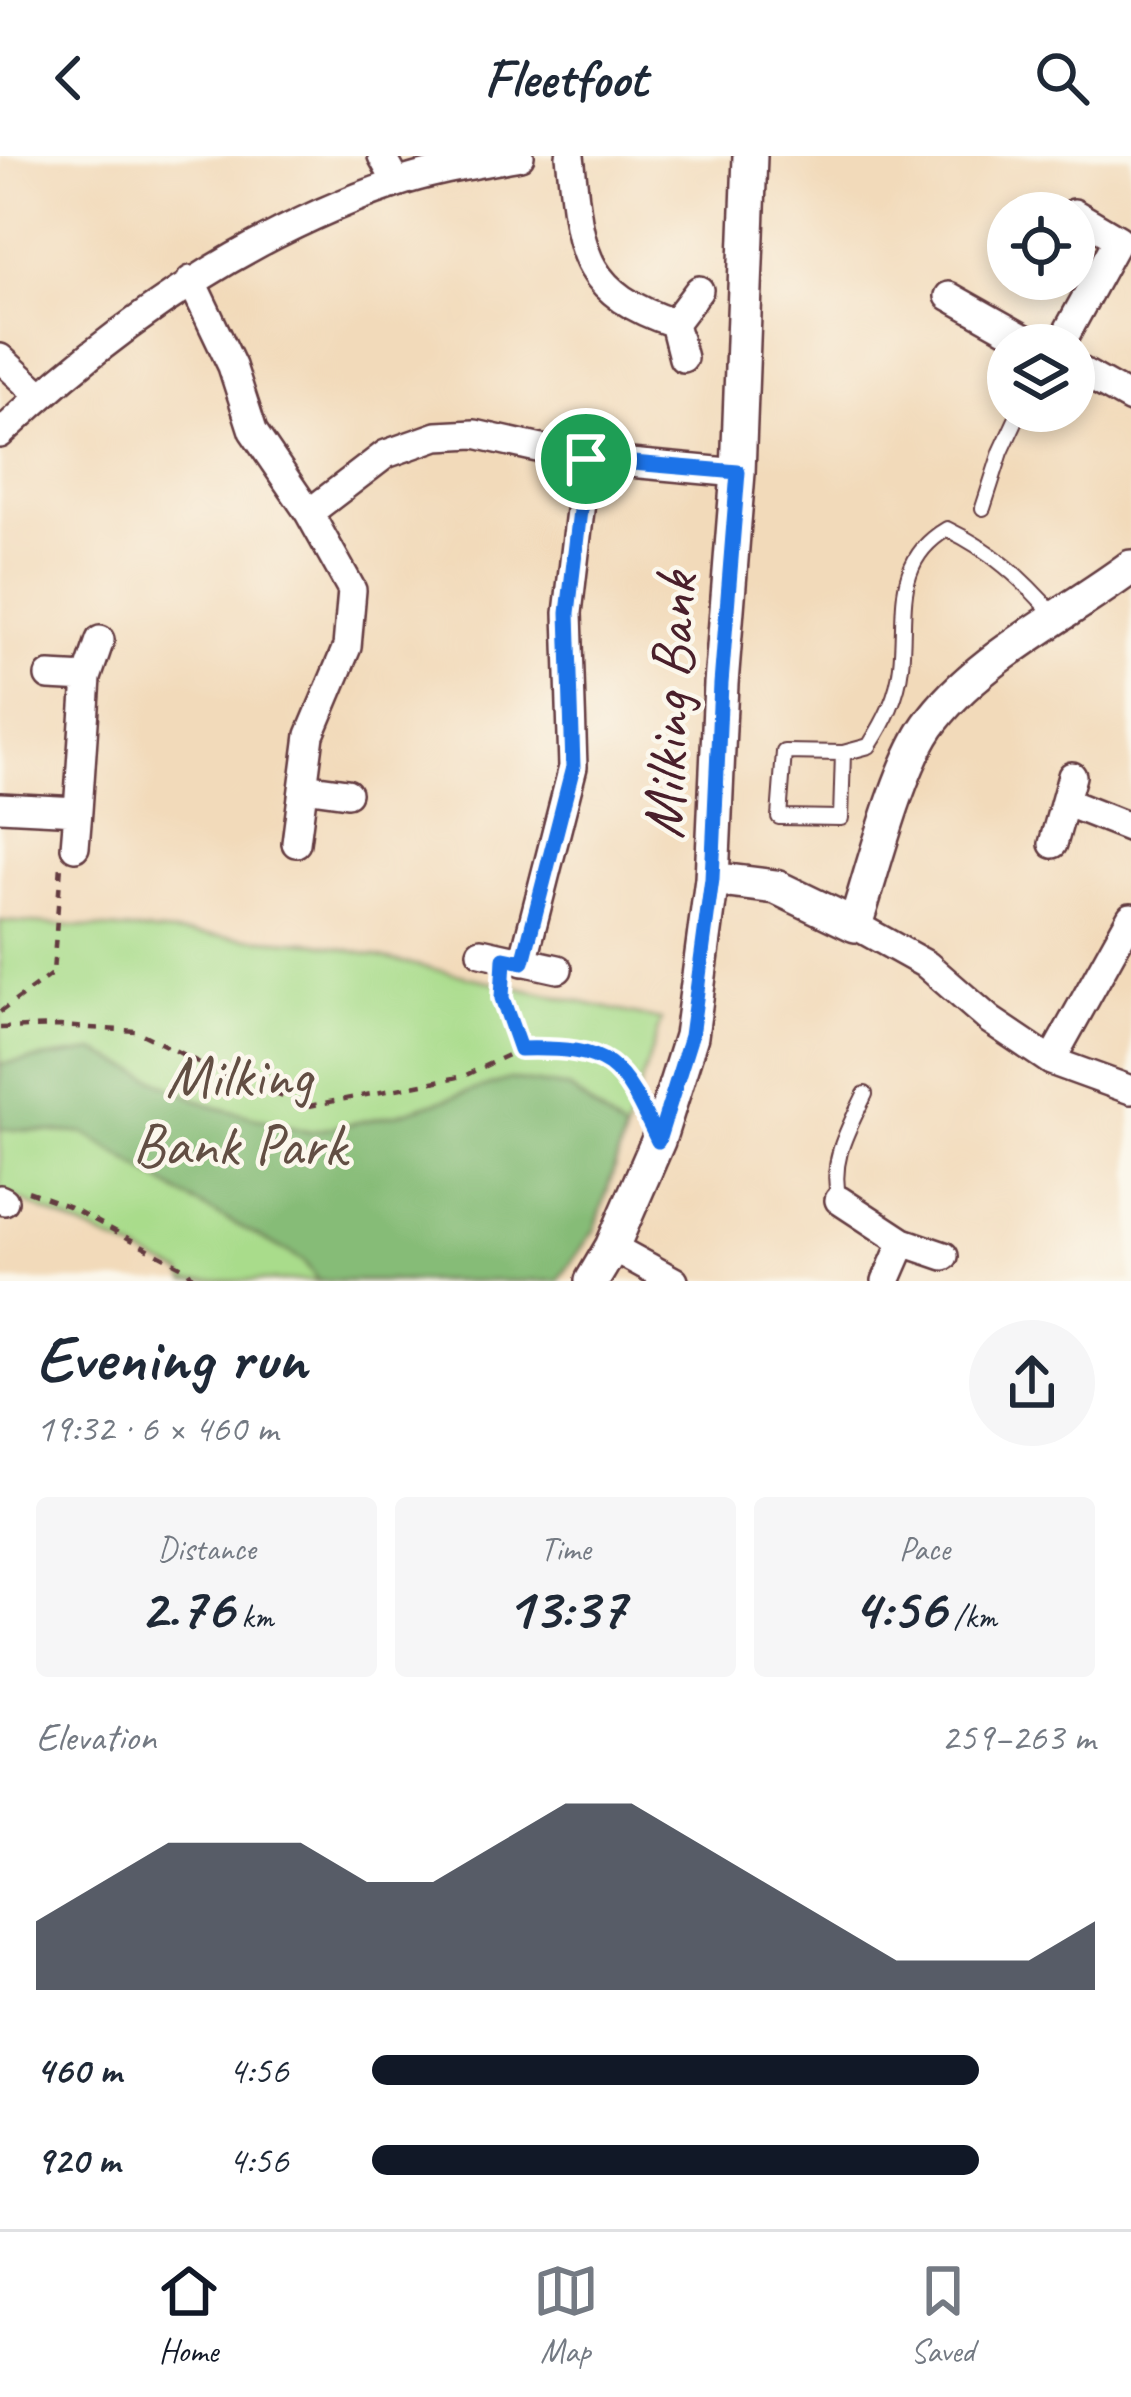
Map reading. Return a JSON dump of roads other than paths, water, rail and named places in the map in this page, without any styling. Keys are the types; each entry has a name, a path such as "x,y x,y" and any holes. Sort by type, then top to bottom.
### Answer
{"street":[{"path":"382,156 397,182"},
{"path":"0,434 40,395 191,280 329,209 397,182 520,156"},
{"path":"570,156 581,242 590,265 625,305 674,323"},
{"name":"Milking Bank","path":"592,1281 658,1141 691,1036 712,879 738,472 750,156"},
{"path":"1095,226 1118,239 1095,281"},
{"path":"191,280 232,366 253,431 348,579 352,603 347,647 310,735 296,844"},
{"path":"674,323 699,290"},
{"path":"950,296 999,324"},
{"path":"674,323 683,358"},
{"path":"0,358 40,395"},
{"path":"1095,379 1131,399"},
{"path":"309,513 386,454 437,436 475,434 586,459 738,472"},
{"path":"558,969 502,957 573,767 568,613 586,459"},
{"path":"855,925 926,728 987,668 1131,567"},
{"path":"75,848 87,678 100,640"},
{"path":"49,676 87,678"},
{"path":"304,787 347,793"},
{"path":"1053,844 1068,789 1131,828"},
{"path":"0,807 78,811"},
{"path":"712,879 776,887 855,925 927,964 990,1020 1051,1061 1131,1090"},
{"path":"1051,1061 1131,916"},
{"path":"839,1200 903,1242 944,1256"},
{"path":"886,1281 903,1242"},
{"path":"612,1247 674,1281"}],"lane":[{"path":"983,508 1011,432"},
{"path":"843,753 841,818 779,817 784,752 843,753 869,746 889,716 901,670 904,587 925,542 947,529 974,542 1018,574 1058,618"},
{"path":"839,1200 836,1161 865,1094"}],"park label":[{"name":"Milking Bank Park","path":"239,1110"}]}
